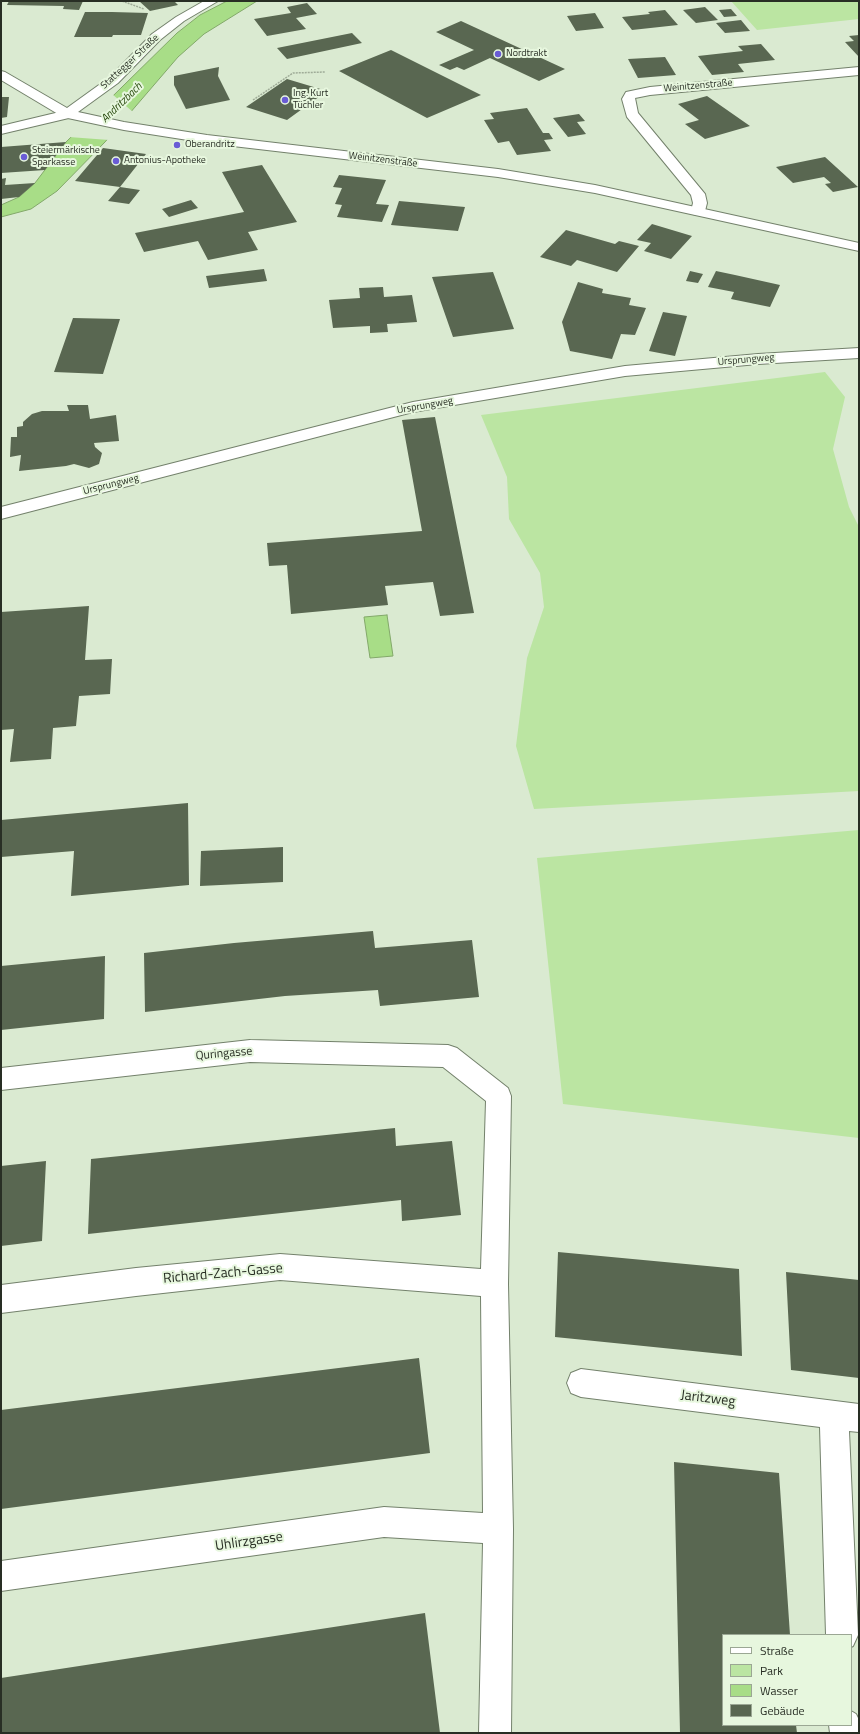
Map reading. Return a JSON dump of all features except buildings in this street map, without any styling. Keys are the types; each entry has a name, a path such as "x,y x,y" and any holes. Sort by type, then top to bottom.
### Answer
{"street":[{"name":"Stattegger Straße","path":"1,130 68,114 114,80 156,37 180,19 212,1"},
{"name":"Weinitzenstraße","path":"698,211 700,203 698,194 632,114 628,99 630,95 650,90 859,71"},
{"path":"1,75 68,114"},
{"name":"Weinitzenstraße","path":"68,114 124,126 207,139 498,173 595,189 859,247"},
{"name":"Ursprungweg","path":"1,513 413,407 625,371 750,360 858,353"},
{"name":"Quringasse","path":"1,1079 250,1051 448,1056 499,1096 494,1284"},
{"name":"Richard-Zach-Gasse","path":"1,1299 136,1282 280,1267 494,1284"},
{"path":"494,1284 498,1529 495,1733"},
{"name":"Jaritzweg","path":"581,1383 847,1416 842,1634"},
{"name":"Uhlirzgasse","path":"1,1576 384,1522 498,1529"}],"path":[{"path":"122,1 146,10"},
{"path":"253,100 293,73 325,72"}],"green space":[{"path":"731,1 859,1 859,19 757,30"},
{"path":"825,372 845,397 833,449 849,507 859,527 859,791 534,809 516,746 527,658 544,607 540,573 509,519 507,477 481,415"},
{"path":"859,830 859,1138 563,1104 537,858"}],"water":[{"name":"Andritzbach","path":"227,1 257,1 204,34 178,57 105,142 57,191 31,209 1,217 1,205 19,197 35,183 66,142 177,33 200,15"},
{"path":"387,615 393,656 370,658 364,617"}],"pier":[{"path":"112,94 133,112 109,140 69,137"}],"place":[{"name":"Nordtrakt","path":"498,54"},
{"name":"Ing. Kurt Tüchler","path":"285,100"},
{"name":"Oberandritz","path":"177,145"},
{"name":"Steiermärkische Sparkasse","path":"24,157"},
{"name":"Antonius-Apotheke","path":"116,161"}]}
